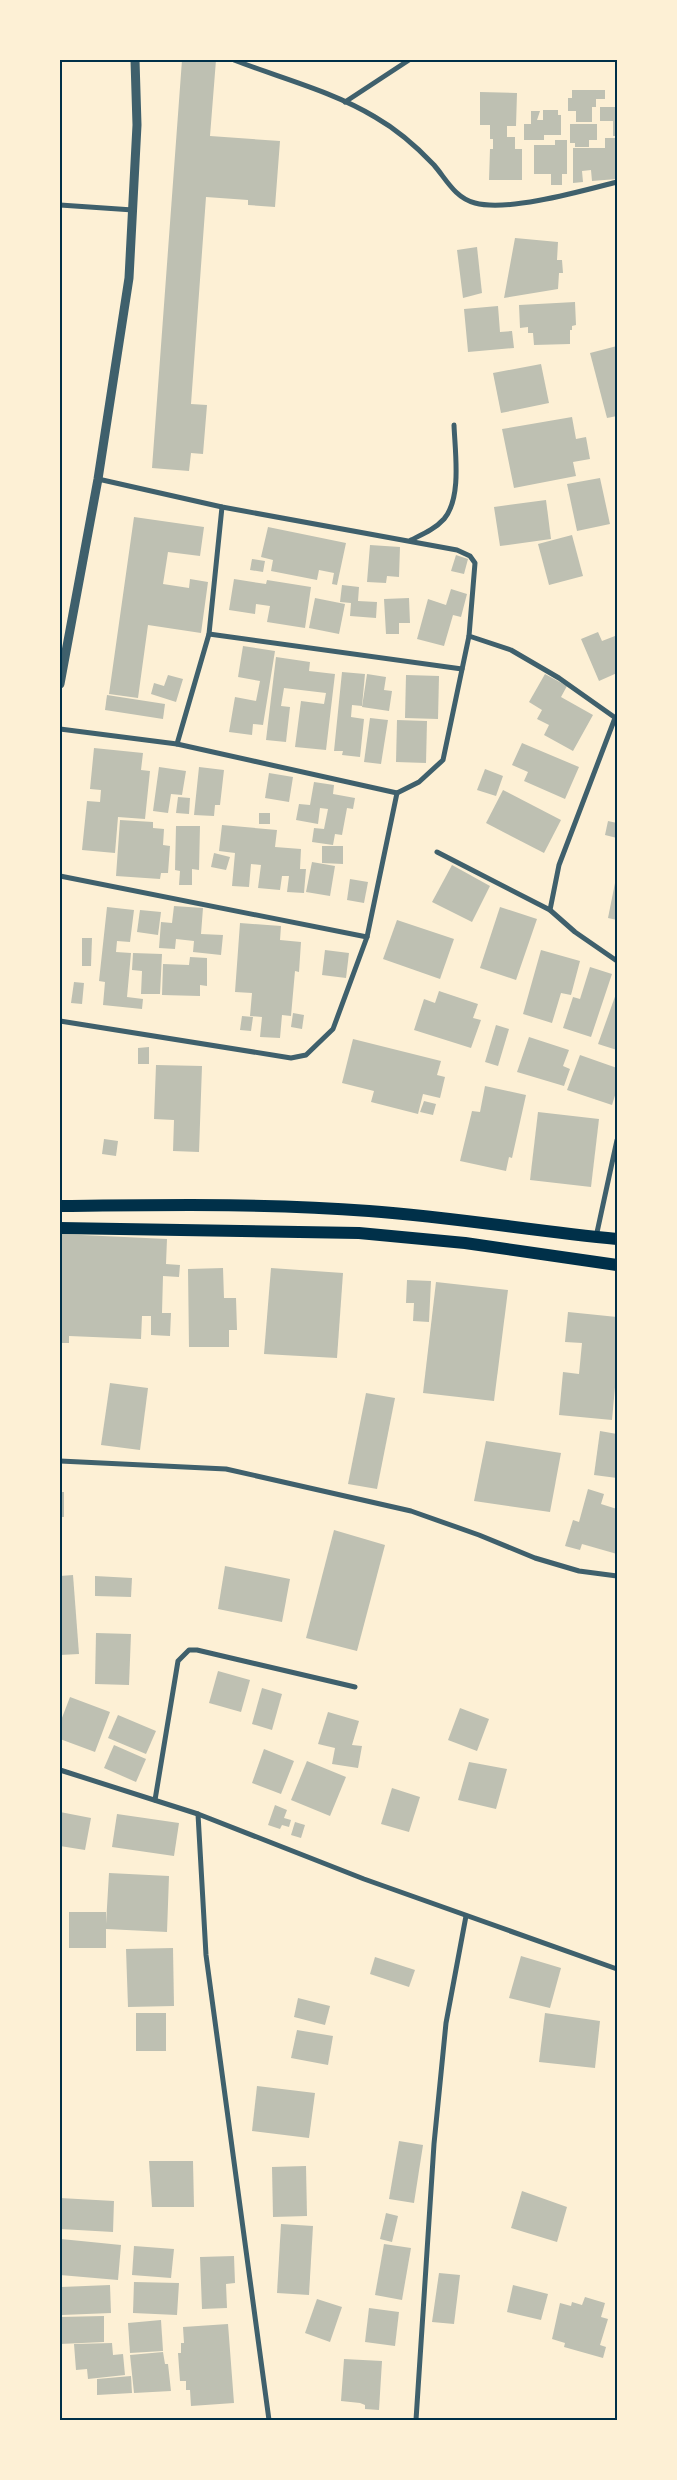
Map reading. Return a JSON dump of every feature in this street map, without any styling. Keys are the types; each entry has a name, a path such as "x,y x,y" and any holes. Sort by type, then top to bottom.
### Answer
{"main road":[{"path":"60,1206 222,1205 368,1211 484,1222 617,1239"},
{"path":"60,1228 359,1233 465,1244 617,1266"}],"street":[{"path":"60,684 98,478 129,278 137,125 135,60"},
{"path":"234,60 344,102 376,117 402,136 434,165 451,188 473,202 507,206 617,182"},
{"path":"344,102 409,60"},
{"path":"60,205 134,210"},
{"path":"411,540 436,527 445,518 454,500 454,425"},
{"path":"60,729 177,744 397,793 418,782 443,760 469,636 475,564 470,556 451,547 222,507 98,478"},
{"path":"177,744 209,634 222,507"},
{"path":"209,634 462,669"},
{"path":"469,636 510,650 559,678 616,718 559,865 550,910"},
{"path":"60,1021 291,1058 306,1055 333,1029 367,937 397,793"},
{"path":"437,852 550,910 575,932 617,961"},
{"path":"60,876 367,937"},
{"path":"596,1237 617,1140"},
{"path":"60,1461 226,1469 412,1511 535,1558 579,1571 617,1576"},
{"path":"155,1800 178,1661 189,1650 197,1650 356,1687"},
{"path":"60,1770 198,1814 355,1876 617,1969"},
{"path":"198,1814 206,1955 269,2420"},
{"path":"416,2420 434,2144 446,2023 466,1916"}],"building":[{"path":"182,60 216,60 210,136 280,141 275,207 248,205 248,200 206,197 191,404 207,405 203,454 191,453 189,471 152,468"},
{"path":"572,90 605,90 605,99 596,99 596,107 592,107 592,122 576,122 576,111 568,111 568,98 572,98"},
{"path":"480,92 517,93 516,126 507,126 507,137 515,137 515,149 522,149 522,180 489,180 490,149 493,149 493,139 490,139 490,125 480,125"},
{"path":"600,107 617,107 617,136 613,136 613,121 600,121"},
{"path":"543,110 558,110 558,115 561,115 561,135 544,135 544,140 524,140 524,124 531,124 531,111 540,111 537,120 543,120"},
{"path":"570,124 597,124 597,140 589,140 589,147 575,147 575,143 570,143"},
{"path":"605,138 616,138 617,179 592,181 591,170 582,171 583,182 573,183 573,148 605,148"},
{"path":"555,140 567,140 567,174 562,174 562,185 551,185 551,174 534,174 534,145 555,145"},
{"path":"515,238 558,242 557,260 562,260 563,273 559,273 558,289 504,298"},
{"path":"477,247 482,293 463,298 457,250"},
{"path":"575,302 576,325 572,326 572,330 570,330 570,344 534,345 533,333 528,333 528,327 520,328 519,305"},
{"path":"498,306 500,332 512,331 514,348 468,352 464,309"},
{"path":"617,346 617,416 607,418 590,353"},
{"path":"541,364 549,403 501,413 493,373"},
{"path":"572,417 576,439 586,437 590,459 573,462 576,476 514,488 502,429"},
{"path":"600,478 610,524 577,531 567,484"},
{"path":"546,500 551,539 500,546 494,507"},
{"path":"134,517 204,527 200,556 168,552 163,584 189,588 190,579 208,582 201,633 148,625 138,698 109,694"},
{"path":"268,527 346,543 337,585 332,584 334,573 319,570 317,580 271,571 273,560 261,557"},
{"path":"572,535 583,576 549,585 538,544"},
{"path":"370,545 400,547 399,577 387,576 386,583 367,582"},
{"path":"456,555 468,559 464,574 451,571"},
{"path":"252,559 265,561 263,572 250,570"},
{"path":"234,579 266,584 267,580 311,587 305,628 267,622 270,606 256,604 255,614 229,610"},
{"path":"342,585 359,587 358,601 377,602 376,618 350,616 351,603 340,602"},
{"path":"451,589 467,594 461,617 453,615 444,646 417,639 428,599 446,605"},
{"path":"315,598 345,604 339,634 309,628"},
{"path":"409,598 410,623 399,623 399,634 386,634 384,599"},
{"path":"598,632 602,641 615,636 617,641 617,673 599,681 581,639"},
{"path":"243,646 275,651 263,725 253,724 252,735 229,732 235,697 256,701 260,681 238,677"},
{"path":"276,657 310,662 309,671 335,674 326,750 295,747 301,701 324,704 326,693 284,688 281,706 290,707 286,742 266,740"},
{"path":"342,672 365,674 362,706 352,705 351,717 364,719 360,757 342,755 343,751 334,751"},
{"path":"367,674 386,677 384,690 392,691 389,711 362,707"},
{"path":"545,674 567,686 561,697 593,715 573,751 544,735 549,725 537,719 542,710 529,702"},
{"path":"168,675 183,679 176,702 151,694 154,683 164,686"},
{"path":"406,675 439,676 438,719 405,718"},
{"path":"107,695 165,704 163,719 105,710"},
{"path":"370,718 388,720 381,764 364,762"},
{"path":"397,720 427,721 426,763 396,762"},
{"path":"522,743 579,767 565,799 524,781 528,772 512,765"},
{"path":"94,748 143,753 141,770 150,771 145,819 118,817 115,853 82,850 87,801 100,802 101,790 90,789"},
{"path":"159,767 186,771 182,795 171,794 168,813 153,811"},
{"path":"199,767 224,770 220,805 215,805 214,816 194,815"},
{"path":"485,769 503,776 496,796 477,790"},
{"path":"269,773 293,777 289,802 265,798"},
{"path":"314,782 334,785 333,794 355,798 353,809 347,808 342,835 335,834 333,845 312,842 314,828 324,829 328,809 320,808 318,824 296,820 299,804 310,805"},
{"path":"503,790 561,820 544,853 486,823"},
{"path":"178,797 190,798 189,814 176,813"},
{"path":"259,813 270,813 270,824 259,824"},
{"path":"120,820 153,822 153,828 164,829 163,845 170,846 168,873 161,873 160,879 116,876"},
{"path":"608,821 617,823 617,838 605,835"},
{"path":"222,825 277,830 275,847 301,849 300,869 306,869 304,893 287,892 289,876 282,876 280,890 258,888 261,865 251,864 249,887 232,886 235,853 219,851"},
{"path":"176,826 200,826 199,870 192,869 192,885 179,885 180,871 175,870"},
{"path":"322,846 343,846 343,864 322,863"},
{"path":"214,853 230,857 226,870 211,867"},
{"path":"312,862 335,866 330,896 306,892"},
{"path":"452,865 490,886 472,922 432,902"},
{"path":"617,878 617,920 608,918"},
{"path":"350,879 368,882 364,903 347,900"},
{"path":"174,906 203,908 201,934 223,935 221,955 193,952 194,941 176,939 175,949 159,948 161,922 172,923"},
{"path":"107,907 134,910 130,942 117,941 116,952 131,953 127,997 143,999 142,1009 103,1005 105,982 99,981"},
{"path":"500,907 537,919 516,980 480,968"},
{"path":"140,910 161,912 158,935 137,932"},
{"path":"397,920 454,939 440,979 383,959"},
{"path":"240,923 281,926 280,940 301,942 299,972 295,971 291,1016 282,1015 280,1038 260,1037 262,1017 250,1016 252,993 235,992"},
{"path":"82,938 92,938 91,966 82,966"},
{"path":"325,950 349,953 346,978 322,975"},
{"path":"541,950 580,961 571,995 561,993 552,1023 523,1014"},
{"path":"133,953 162,954 160,994 141,994 142,971 132,970"},
{"path":"190,957 207,958 207,986 200,985 200,996 162,995 163,964 189,965"},
{"path":"590,967 612,974 591,1037 563,1028 573,997 580,999"},
{"path":"74,982 84,983 82,1004 71,1003"},
{"path":"439,991 478,1004 473,1018 481,1020 471,1048 414,1030 424,999 435,1003"},
{"path":"617,991 617,1050 598,1044"},
{"path":"293,1013 304,1015 302,1029 291,1027"},
{"path":"242,1016 253,1017 251,1031 240,1030"},
{"path":"496,1025 509,1029 498,1066 485,1062"},
{"path":"529,1037 569,1050 563,1066 570,1069 564,1086 517,1072"},
{"path":"353,1039 441,1061 437,1075 445,1077 440,1098 423,1094 418,1114 371,1102 374,1091 342,1083"},
{"path":"149,1047 149,1064 138,1064 138,1048"},
{"path":"580,1055 617,1068 617,1089 612,1105 567,1090"},
{"path":"156,1065 202,1066 199,1152 173,1151 174,1120 154,1119"},
{"path":"485,1086 526,1095 512,1158 509,1157 506,1171 460,1161 472,1111 480,1112"},
{"path":"424,1101 436,1104 433,1115 420,1112"},
{"path":"538,1112 599,1119 591,1187 530,1180"},
{"path":"104,1139 118,1141 116,1156 102,1154"},
{"path":"60,1234 167,1239 166,1264 180,1265 179,1277 163,1276 162,1313 171,1313 170,1336 151,1335 151,1316 142,1316 141,1339 69,1336 69,1343 60,1343"},
{"path":"223,1268 224,1298 236,1298 237,1330 229,1330 229,1347 189,1347 188,1269"},
{"path":"271,1268 343,1273 337,1358 264,1354"},
{"path":"407,1280 431,1281 429,1322 413,1321 414,1303 406,1303"},
{"path":"436,1282 508,1290 494,1401 423,1393"},
{"path":"568,1312 617,1317 617,1365 612,1420 559,1415 563,1372 579,1374 582,1343 565,1342"},
{"path":"110,1383 148,1388 140,1450 101,1445"},
{"path":"366,1393 395,1398 377,1489 348,1484"},
{"path":"600,1431 617,1434 617,1478 594,1475"},
{"path":"486,1441 561,1453 550,1512 474,1501"},
{"path":"588,1489 604,1494 601,1504 617,1509 617,1554 582,1544 580,1550 565,1546 573,1520 579,1522"},
{"path":"60,1492 64,1492 64,1517 60,1517"},
{"path":"334,1530 385,1545 357,1651 306,1638"},
{"path":"225,1566 290,1579 282,1622 218,1609"},
{"path":"73,1575 79,1654 60,1655 60,1576"},
{"path":"95,1576 132,1578 131,1597 95,1596"},
{"path":"96,1633 131,1634 129,1685 95,1684"},
{"path":"218,1671 250,1680 241,1712 209,1703"},
{"path":"262,1688 282,1694 272,1730 252,1724"},
{"path":"70,1697 110,1712 95,1752 60,1739 60,1723"},
{"path":"460,1708 489,1719 477,1751 448,1740"},
{"path":"328,1712 359,1721 352,1745 362,1746 358,1768 332,1764 335,1748 318,1744"},
{"path":"118,1715 156,1731 146,1754 108,1738"},
{"path":"114,1745 146,1759 136,1782 104,1768"},
{"path":"264,1749 294,1761 281,1794 252,1783"},
{"path":"307,1761 346,1777 330,1816 291,1800"},
{"path":"469,1762 507,1769 496,1809 458,1800"},
{"path":"392,1788 420,1797 409,1832 381,1824"},
{"path":"275,1805 287,1810 284,1818 291,1820 289,1827 282,1825 280,1829 268,1825"},
{"path":"60,1812 91,1818 85,1850 60,1846"},
{"path":"117,1814 179,1823 174,1856 112,1847"},
{"path":"295,1822 305,1825 301,1838 291,1835"},
{"path":"109,1873 169,1876 167,1932 106,1929 106,1948 69,1948 69,1912 106,1912 106,1924"},
{"path":"173,1948 174,2006 128,2007 126,1949"},
{"path":"521,1956 561,1968 550,2008 509,1998"},
{"path":"375,1957 415,1970 409,1987 370,1974"},
{"path":"298,1998 330,2006 325,2025 294,2017"},
{"path":"136,2013 166,2013 166,2051 136,2051"},
{"path":"545,2013 600,2021 595,2068 539,2062"},
{"path":"297,2030 333,2036 328,2065 291,2058"},
{"path":"257,2086 315,2093 309,2138 252,2131"},
{"path":"399,2141 423,2145 414,2203 389,2199"},
{"path":"149,2161 193,2161 194,2207 152,2207"},
{"path":"306,2166 307,2216 273,2217 272,2167"},
{"path":"522,2191 567,2207 557,2242 511,2228"},
{"path":"60,2198 114,2201 113,2232 60,2229"},
{"path":"386,2213 398,2216 392,2242 380,2239"},
{"path":"281,2224 313,2226 309,2295 277,2293"},
{"path":"61,2239 121,2245 118,2280 60,2275"},
{"path":"384,2244 411,2248 402,2300 375,2295"},
{"path":"134,2246 174,2249 171,2278 132,2275"},
{"path":"234,2256 235,2283 226,2284 227,2308 202,2309 200,2257"},
{"path":"439,2273 460,2275 454,2324 432,2322"},
{"path":"134,2282 179,2283 177,2315 133,2313"},
{"path":"110,2285 111,2313 62,2315 61,2287"},
{"path":"513,2285 548,2294 541,2320 507,2312"},
{"path":"585,2297 605,2303 601,2317 608,2319 600,2345 606,2347 603,2358 564,2347 565,2343 552,2339 560,2303 571,2306 572,2302 582,2305"},
{"path":"317,2299 342,2307 330,2342 305,2333"},
{"path":"369,2308 399,2312 395,2346 365,2342"},
{"path":"104,2316 104,2342 60,2344 60,2317"},
{"path":"161,2320 163,2351 130,2353 128,2323"},
{"path":"228,2324 234,2403 191,2406 190,2390 186,2390 186,2381 180,2381 178,2353 181,2353 181,2343 184,2343 183,2327"},
{"path":"112,2343 113,2355 123,2354 125,2375 88,2379 87,2369 76,2370 74,2344"},
{"path":"163,2352 165,2364 168,2364 171,2391 134,2393 130,2355"},
{"path":"344,2359 382,2361 379,2410 365,2409 365,2405 360,2403 341,2401"},
{"path":"131,2376 132,2393 97,2395 97,2379"}]}
